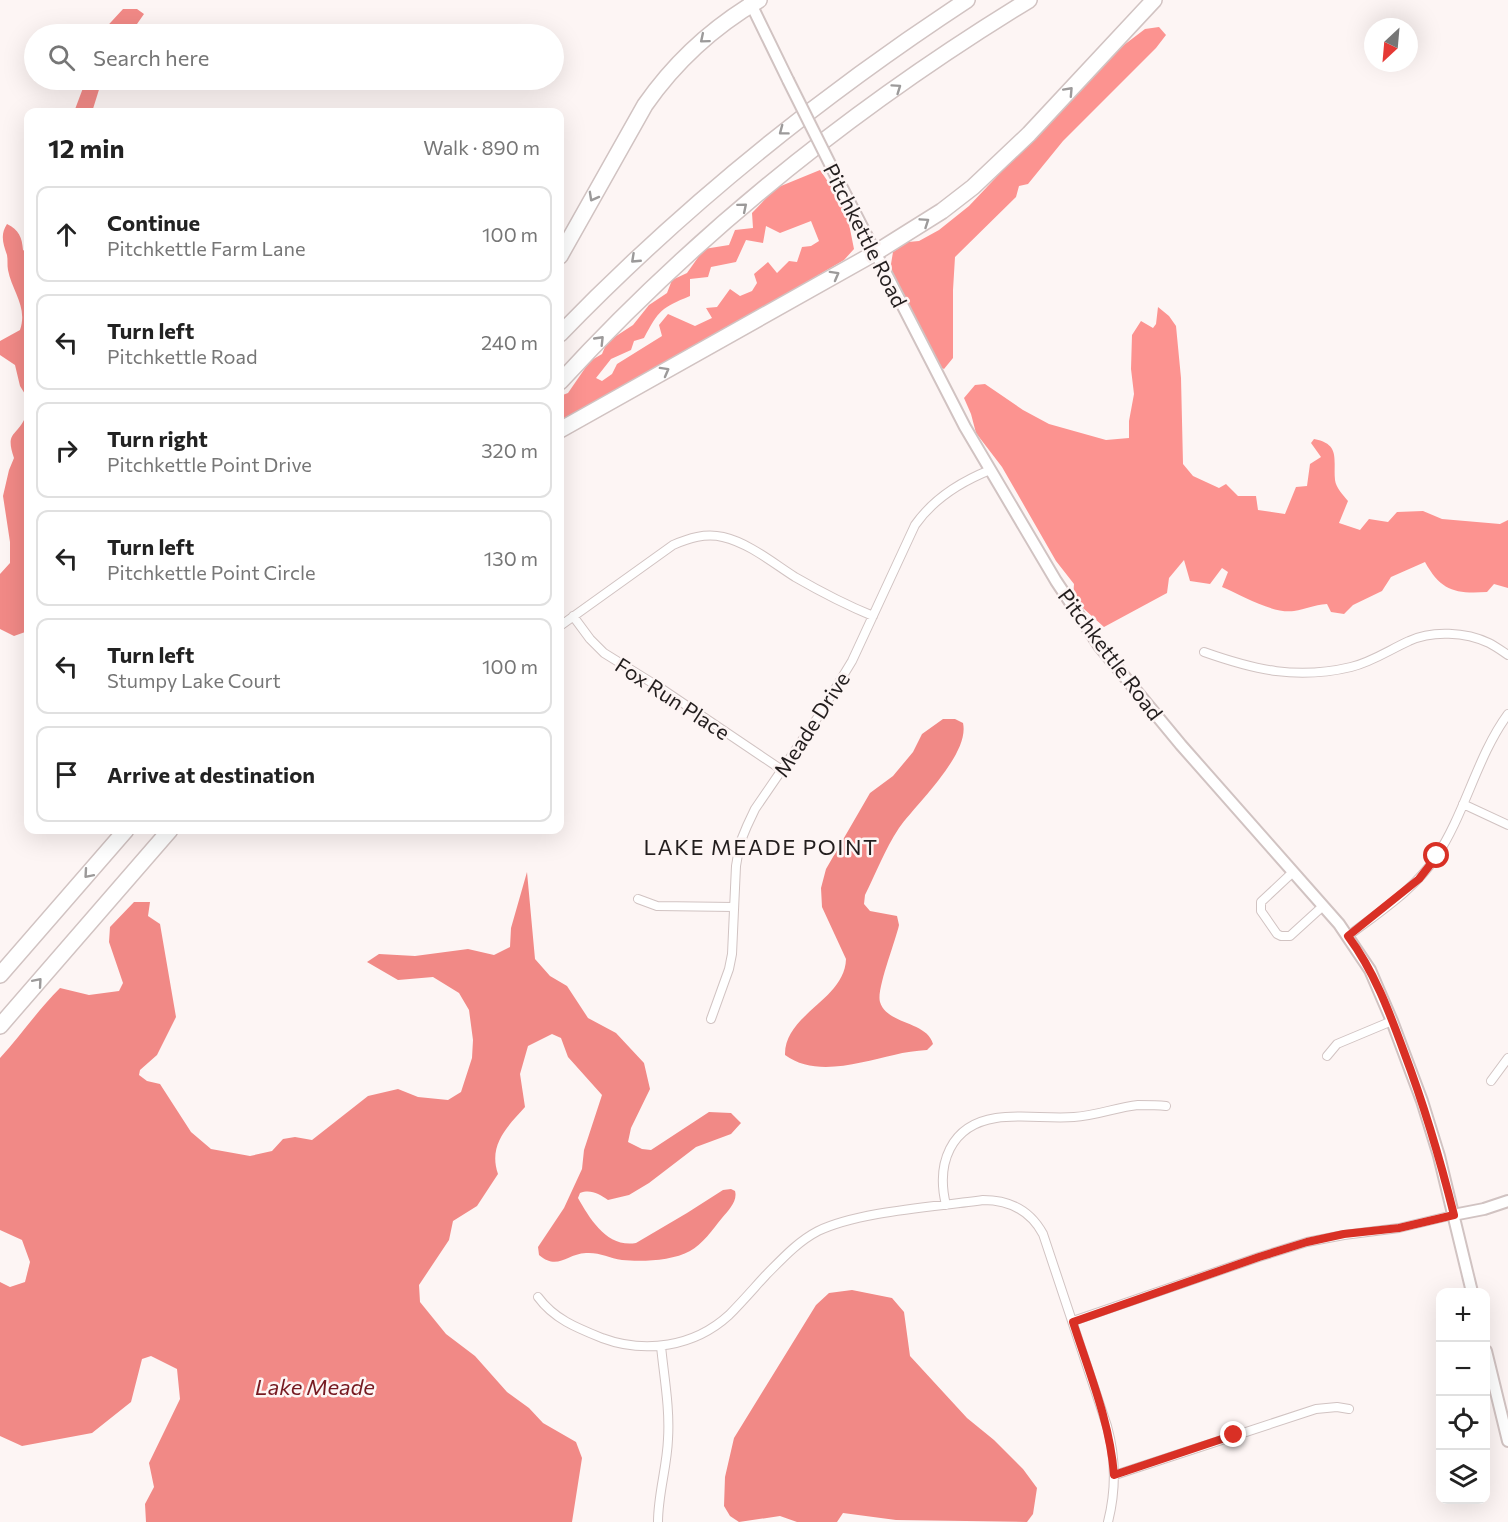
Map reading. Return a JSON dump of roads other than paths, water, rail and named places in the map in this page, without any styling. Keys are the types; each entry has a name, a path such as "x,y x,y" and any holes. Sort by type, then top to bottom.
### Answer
{"highway":[{"path":"564,330 670,227 764,146 874,63 967,0"},
{"path":"564,378 662,279 776,180 884,97 1029,0"},
{"path":"564,428 875,253 942,211 998,164 1154,0"},
{"path":"564,249 656,89 692,49 753,1"},
{"path":"0,975 123,834"},
{"path":"0,1026 167,834"}],"main road":[{"name":"Pitchkettle Road","path":"753,1 788,80 964,427 1056,581 1100,647 1174,736 1323,906 1348,936 1370,970 1422,1101 1439,1156 1471,1288"},
{"path":"1454,1215 1508,1201"},
{"path":"1490,1371 1508,1441"}],"street":[{"name":"Meade Drive","path":"711,1019 729,969 736,866 740,843 755,809 852,662 910,533 924,513 943,495 990,470"},
{"path":"564,623 673,545 690,538 708,536 723,537 743,545 840,602 873,616"},
{"name":"Fox Run Place","path":"573,616 604,653 782,770"},
{"path":"1204,652 1265,671 1290,674 1314,673 1351,667 1374,659 1411,639 1445,633 1471,637 1488,643 1508,655"},
{"path":"1348,936 1419,879 1437,856 1508,714"},
{"path":"1463,804 1508,825"},
{"path":"1293,872 1261,902 1261,911 1277,934 1290,936 1323,906"},
{"path":"638,899 657,906 734,907"},
{"path":"1328,1056 1337,1044 1392,1021"},
{"path":"1491,1081 1508,1059"},
{"path":"946,1205 942,1183 946,1156 950,1147 962,1133 982,1122 1006,1117 1076,1117 1135,1106 1166,1106"},
{"path":"538,1297 553,1314 591,1334 628,1345 661,1346 693,1337 717,1325 789,1251 816,1232 843,1222 946,1205 994,1200 1015,1205 1032,1217 1043,1234 1107,1426 1113,1453 1114,1475 1108,1522"},
{"path":"1073,1322 1307,1242 1344,1234 1399,1228 1454,1215"},
{"path":"658,1522 660,1490 669,1441 661,1346"},
{"path":"1114,1475 1316,1409 1337,1407 1349,1409"}],"water":[{"path":"123,9 137,9 144,14 137,24 109,24"},
{"path":"82,90 99,90 93,108 76,108"},
{"path":"7,224 17,231 24,251 24,392 15,365 0,355 0,341 20,330 22,322 21,306 10,278 3,232"},
{"path":"24,420 24,632 14,636 0,629 0,574 10,563 10,542 3,496 14,458 11,439"},
{"path":"943,719 955,719 963,723 963,735 958,749 940,778 894,836 865,895 864,904 870,911 897,916 899,925 883,976 880,1002 890,1015 923,1031 933,1044 927,1050 839,1066 810,1066 797,1062 785,1055 787,1041 794,1028 836,986 843,973 846,959 822,907 821,888 826,869 870,793 893,776 913,752 922,734"},
{"name":"Lake Meade","path":"527,872 535,959 550,976 567,986 588,1018 616,1033 644,1063 650,1089 631,1128 628,1142 642,1149 651,1150 709,1112 731,1113 741,1123 731,1134 696,1147 649,1183 629,1195 608,1200 598,1194 588,1192 580,1193 578,1198 594,1223 608,1236 616,1241 636,1243 723,1190 735,1191 736,1195 730,1209 699,1245 683,1254 656,1260 622,1260 591,1253 579,1254 557,1262 546,1260 539,1255 538,1247 564,1208 582,1169 584,1150 602,1095 568,1057 561,1038 552,1034 528,1046 520,1074 525,1107 506,1129 497,1145 495,1154 498,1174 477,1206 453,1221 449,1240 419,1285 420,1302 446,1334 475,1356 507,1392 529,1408 543,1423 576,1442 582,1458 572,1522 146,1522 145,1504 154,1487 149,1463 180,1399 177,1369 151,1356 142,1359 131,1402 92,1433 22,1446 0,1436 0,1282 10,1287 25,1282 30,1262 22,1240 0,1230 0,1058 60,988 89,995 119,991 123,983 109,942 110,927 134,902 150,902 148,916 160,924 176,1017 157,1055 140,1070 139,1075 147,1081 160,1084 191,1132 211,1149 250,1156 272,1151 283,1139 295,1137 312,1140 368,1096 398,1089 418,1097 448,1100 461,1092 472,1058 473,1040 469,1010 459,993 433,977 398,980 367,962 379,954 415,956 468,949 494,955 510,947 511,928"},
{"path":"852,1290 892,1298 904,1312 910,1356 967,1418 994,1440 1023,1469 1037,1488 1033,1514 1027,1522 896,1520 843,1513 837,1522 797,1522 780,1516 739,1522 730,1516 724,1506 725,1477 734,1438 816,1305 829,1293"}],"district":[{"name":"LAKE MEADE POINT","path":"761,846"}]}
